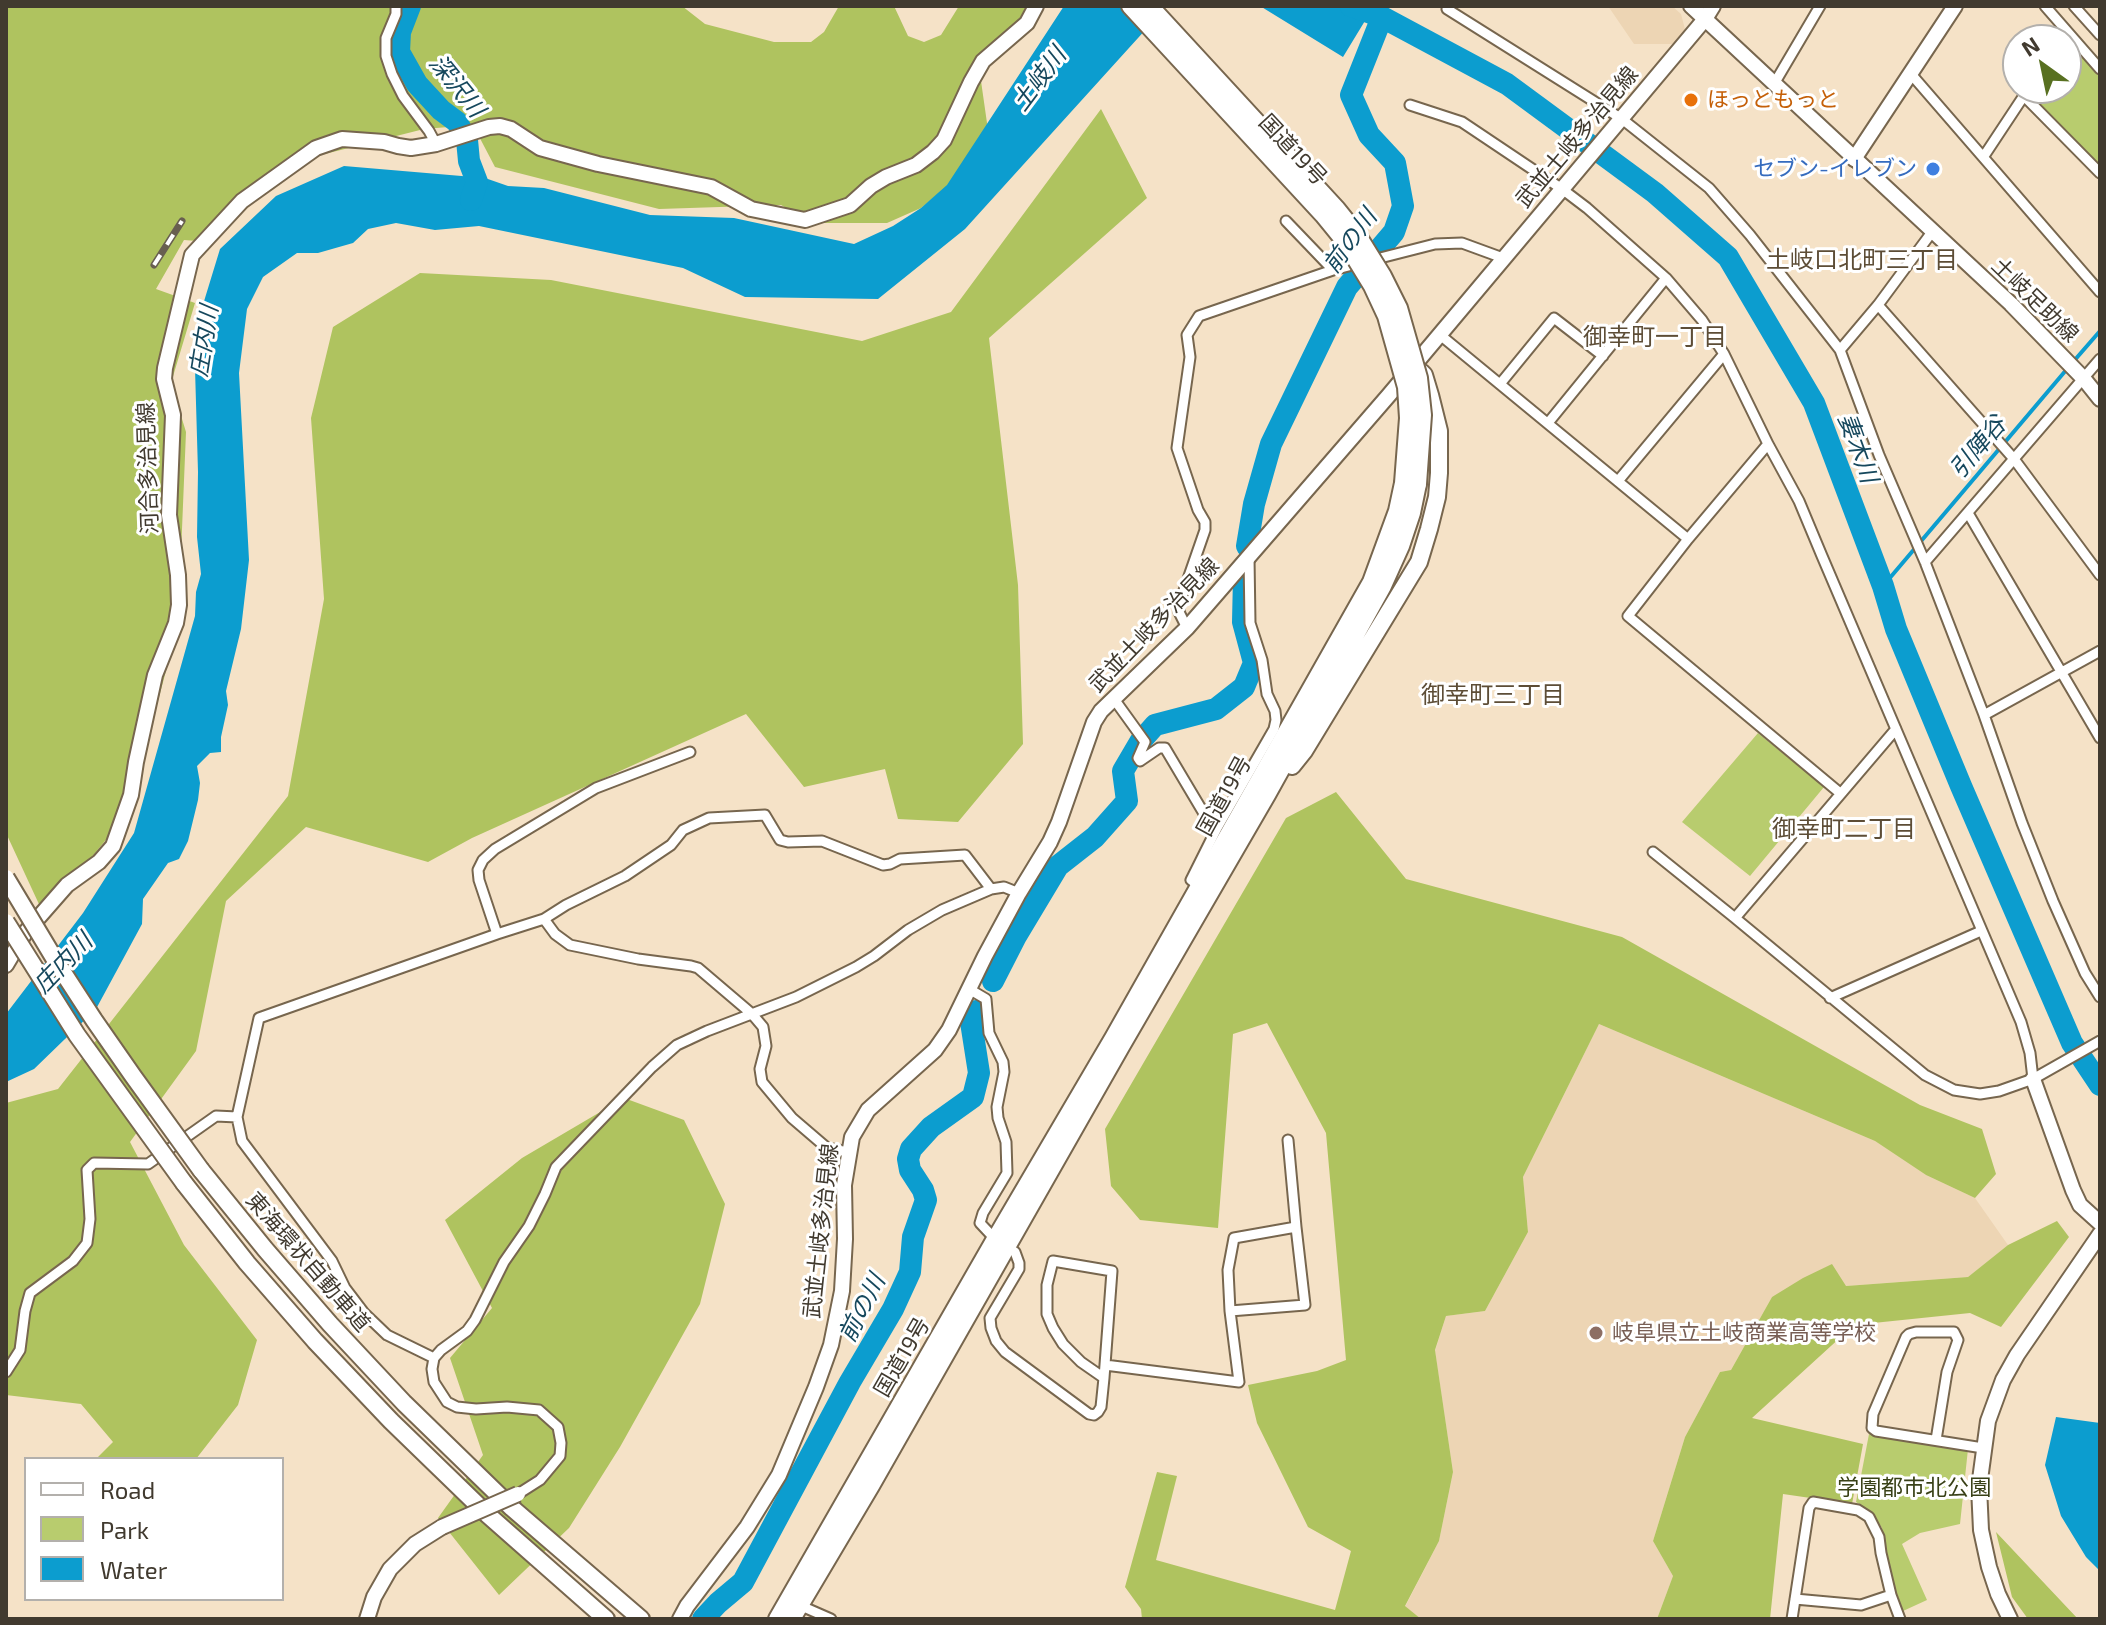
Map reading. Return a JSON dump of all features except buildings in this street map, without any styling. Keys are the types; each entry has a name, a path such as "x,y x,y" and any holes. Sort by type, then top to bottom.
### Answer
{"highway":[{"name":"国道19号","path":"777,1619 1122,1045 1267,795 1383,586 1412,513 1406,387 1386,316 1351,238 1323,215 1174,44 1130,6"},
{"name":"国道19号","path":"1150,6 1174,44"},
{"path":"1267,795 1304,751 1419,562 1437,497 1439,431 1424,375 1414,365"},
{"name":"国道19号","path":"796,1612 871,1486 1113,1038 1371,582 1397,511 1411,484"},
{"name":"東海環状自動車道","path":"6,878 94,1020 201,1170 265,1249 404,1403 502,1498 641,1619"},
{"name":"東海環状自動車道","path":"6,922 85,1046 184,1183 247,1263 391,1421 488,1515 601,1615"}],"main road":[{"name":"河合多治見線","path":"6,965 25,933 67,885 99,862 113,846 131,795 155,675 176,623 179,605 169,515 173,415 164,379 192,255 242,201 316,148 342,139 384,142 411,148 500,126 511,129 540,148 598,164 711,187 751,209 805,220 850,205 871,186 916,165 933,152 944,140 983,61 1027,23 1036,6"},
{"name":"土岐足助線","path":"1691,6 2011,304 2100,399"},
{"name":"武並土岐多治見線","path":"680,1619 747,1527 779,1475 816,1387 831,1345 842,1291 844,1185 848,1152 858,1125 868,1110 935,1050 949,1030 1019,893 1050,842 1094,722 1101,711 1187,628 1249,557 1620,122 1713,6"},
{"path":"1854,159 1955,6"},
{"path":"2039,1076 2073,1190 2080,1205 2100,1223"},
{"path":"2010,1619 1989,1567 1981,1530 1979,1487 1988,1421 1995,1399 2017,1355 2100,1234"},
{"path":"367,1619 374,1597 390,1569 415,1544 442,1527 518,1494"}],"street":[{"path":"396,6 386,38 386,56 403,96 441,143"},
{"path":"1774,84 1820,6"},
{"path":"2045,6 2057,24"},
{"path":"2074,6 2100,35"},
{"path":"1447,9 1620,122 1709,188 1840,350 1879,455 1925,562 2053,901 2085,973 2100,997"},
{"path":"2082,52 2100,69"},
{"path":"1911,74 2100,292"},
{"path":"1984,156 2019,104"},
{"path":"2038,104 2100,173"},
{"path":"1410,105 1462,122 1564,186 1646,258 1702,320 1724,354 1799,501 2021,1022 2039,1076"},
{"path":"1286,221 1333,270"},
{"path":"1840,350 1932,232"},
{"path":"1187,628 1181,618 1180,602 1205,522 1177,448 1190,357 1187,335 1199,316 1362,261 1450,242 1462,243 1503,258"},
{"path":"1548,423 1666,278"},
{"path":"1878,305 2014,459 2100,575"},
{"path":"1500,384 1554,318 1603,356"},
{"path":"1439,334 1688,539"},
{"path":"1618,481 1724,354"},
{"path":"1925,562 2100,359"},
{"path":"1768,444 1628,616 1840,793"},
{"path":"1968,513 2100,738"},
{"path":"1199,886 1191,880 1274,729 1276,720 1250,623 1249,557"},
{"path":"1984,715 2100,651"},
{"path":"1114,699 1143,739 1140,761 1159,748 1165,748 1206,817 1217,828"},
{"path":"1735,918 1896,729"},
{"path":"497,934 479,880 478,870 483,860 495,849 596,788 690,752"},
{"path":"434,1358 387,1335 364,1313 345,1288 332,1261 242,1141 237,1117 259,1018 544,919 625,876 671,845 683,830 709,818 765,815 780,840 822,841 883,865 900,859 965,855 991,889"},
{"path":"1653,852 1925,1075 1954,1090 1980,1094 1999,1091 2039,1076 2100,1041"},
{"path":"518,1494 540,1480 560,1456 558,1427 539,1410 457,1407 447,1402 434,1382 432,1369 434,1358 441,1350 461,1337 475,1320 504,1262 529,1226 556,1167 677,1045 796,997 856,967 931,916 991,889 1004,887 1019,893"},
{"path":"544,919 555,934 570,945 698,968 763,1027 766,1046 760,1069 762,1082 801,1127 827,1148 848,1152"},
{"path":"1830,998 1981,931"},
{"path":"969,989 986,999 989,1033 1003,1062 1004,1072 997,1107 1006,1142 1007,1173 980,1223 1015,1252 1019,1263 1019,1269 990,1318 991,1328 1005,1352 1094,1415 1101,1407 1104,1378 1112,1271 1053,1261 1047,1285 1047,1314 1063,1344 1104,1378"},
{"path":"6,1372 20,1350 30,1293 73,1261 87,1243 90,1219 87,1170 94,1163 148,1164 216,1116 237,1117"},
{"path":"1230,1311 1305,1305 1288,1140"},
{"path":"1105,1365 1239,1382 1228,1270 1234,1238 1296,1227"},
{"path":"1936,1440 1947,1372 1958,1340 1954,1332 1916,1332 1906,1337 1873,1414 1872,1428 1876,1431 1983,1448"},
{"path":"1792,1619 1809,1508 1813,1502 1858,1510 1869,1517 1879,1537 1891,1595 1900,1619"},
{"path":"1795,1599 1861,1605 1891,1595"},
{"path":"1859,1619 1861,1605"},
{"path":"796,1612 831,1619"}],"shaded area":[{"path":"1608,6 1672,6 1681,14 1686,33 1677,44 1634,44"},
{"name":"岐阜県立土岐商業高等学校","path":"1599,1024 1875,1141 1926,1175 1975,1198 2008,1245 1968,1277 1846,1286 1772,1297 1731,1370 1720,1372 1685,1437 1653,1541 1673,1576 1657,1619 1421,1619 1405,1607 1439,1541 1453,1472 1435,1351 1446,1316 1485,1311 1528,1232 1523,1177"}],"green space":[{"path":"6,6 682,6 705,24 774,42 811,42 824,32 839,6 894,6 908,36 924,42 941,35 959,6 1041,6 1026,35 980,74 991,151 921,208 887,223 813,223 781,205 659,209 495,167 473,125 424,129 297,161 211,242 184,240 156,289 195,303 171,383 186,432 178,626 128,813 44,915 6,833"},
{"path":"2082,55 2100,77 2100,167 2040,104 2082,104"},
{"path":"1101,109 1147,198 989,338 1018,585 1023,744 958,822 898,819 885,769 804,787 746,714 472,838 428,862 306,827 226,901 196,1051 130,1142 184,1245 257,1340 238,1405 198,1457 98,1457 113,1442 81,1404 6,1395 6,1103 58,1089 288,796 324,599 311,418 333,327 420,273 551,280 862,341 951,312"},
{"path":"1758,733 1824,787 1750,876 1682,822"},
{"path":"1336,792 1406,879 1622,937 1920,1105 1982,1129 1996,1174 1975,1198 1926,1175 1875,1141 1599,1024 1523,1177 1528,1232 1485,1311 1446,1316 1435,1350 1453,1472 1439,1541 1405,1606 1421,1619 1142,1619 1141,1609 1125,1587 1157,1472 1177,1476 1156,1560 1335,1610 1351,1551 1308,1527 1257,1423 1248,1385 1317,1371 1346,1360 1326,1133 1267,1023 1233,1034 1218,1228 1140,1220 1111,1186 1105,1129 1286,818"},
{"path":"624,1098 684,1120 725,1204 700,1304 620,1447 569,1528 499,1595 438,1518 483,1455 450,1358 492,1308 445,1220 522,1158"},
{"path":"2057,1221 2069,1237 2001,1327 1970,1313 1854,1325 1752,1418 1863,1444 1852,1504 1783,1494 1770,1619 1657,1619 1673,1576 1653,1541 1685,1437 1720,1372 1731,1370 1772,1297 1832,1264 1846,1286 1968,1277 2008,1245"},
{"name":"学園都市北公園","path":"1869,1434 1968,1449 1960,1524 1920,1533 1902,1544 1927,1600 1903,1611 1886,1563 1882,1528 1870,1511 1856,1502"},
{"path":"1996,1532 2078,1619 2028,1619 2012,1597"}],"water":[{"path":"1064,6 1167,6 965,229 878,299 745,297 683,268 479,226 435,230 396,223 368,229 353,243 318,253 297,253 263,277 247,309 239,373 249,560 241,629 226,691 228,705 221,752 210,753 197,766 200,783 198,800 188,841 179,859 168,863 143,899 142,924 96,1009 34,1069 6,1082 6,1014 83,913 134,833 195,616 196,592 201,574 197,537 194,334 220,249 276,196 344,166 485,178 508,186 544,188 650,215 734,218 854,244 893,226 921,208 947,185"},
{"path":"1260,6 1374,6 1343,57"},
{"path":"2056,1417 2100,1423 2100,1571 2086,1557 2061,1516 2045,1465"}],"waterway":[{"name":"深沢川","path":"410,6 400,32 399,52 417,84 457,122 467,140 469,161 477,182 471,200"},
{"name":"妻木川","path":"1351,6 1382,17 1507,84 1655,193 1728,257 1814,403 1883,586 1896,629 1961,786 2072,1043 2100,1085"},
{"name":"前の川","path":"1247,546 1254,504 1271,444 1347,287 1394,232 1403,206 1395,163 1369,135 1351,95 1382,17"},
{"name":"引陣谷","path":"2073,362 2100,331"},
{"name":"引陣谷","path":"1883,586 2067,369"},
{"name":"前の川","path":"993,981 1058,866 1095,837 1127,801 1123,771 1140,742 1155,725 1216,709 1244,687 1254,663 1243,622 1244,577"},
{"name":"前の川","path":"703,1619 743,1582 850,1382 893,1309 910,1272 913,1237 926,1200 910,1170 908,1159 911,1149 931,1127 973,1097 979,1073 971,1022 976,1011"}],"railway":[{"path":"154,265 182,221"}],"place":[{"name":"ほっともっと","path":"1691,100"},
{"name":"セブン-イレブン","path":"1933,169"},
{"name":"岐阜県立土岐商業高等学校","path":"1596,1333"}],"district":[{"name":"土岐口北町三丁目","path":"1862,260"},
{"name":"御幸町一丁目","path":"1655,337"},
{"name":"御幸町三丁目","path":"1493,695"},
{"name":"御幸町二丁目","path":"1844,829"}],"water label":[{"name":"土岐川","path":"1039,79"},
{"name":"庄内川","path":"204,341"},
{"name":"庄内川","path":"63,963"}]}
